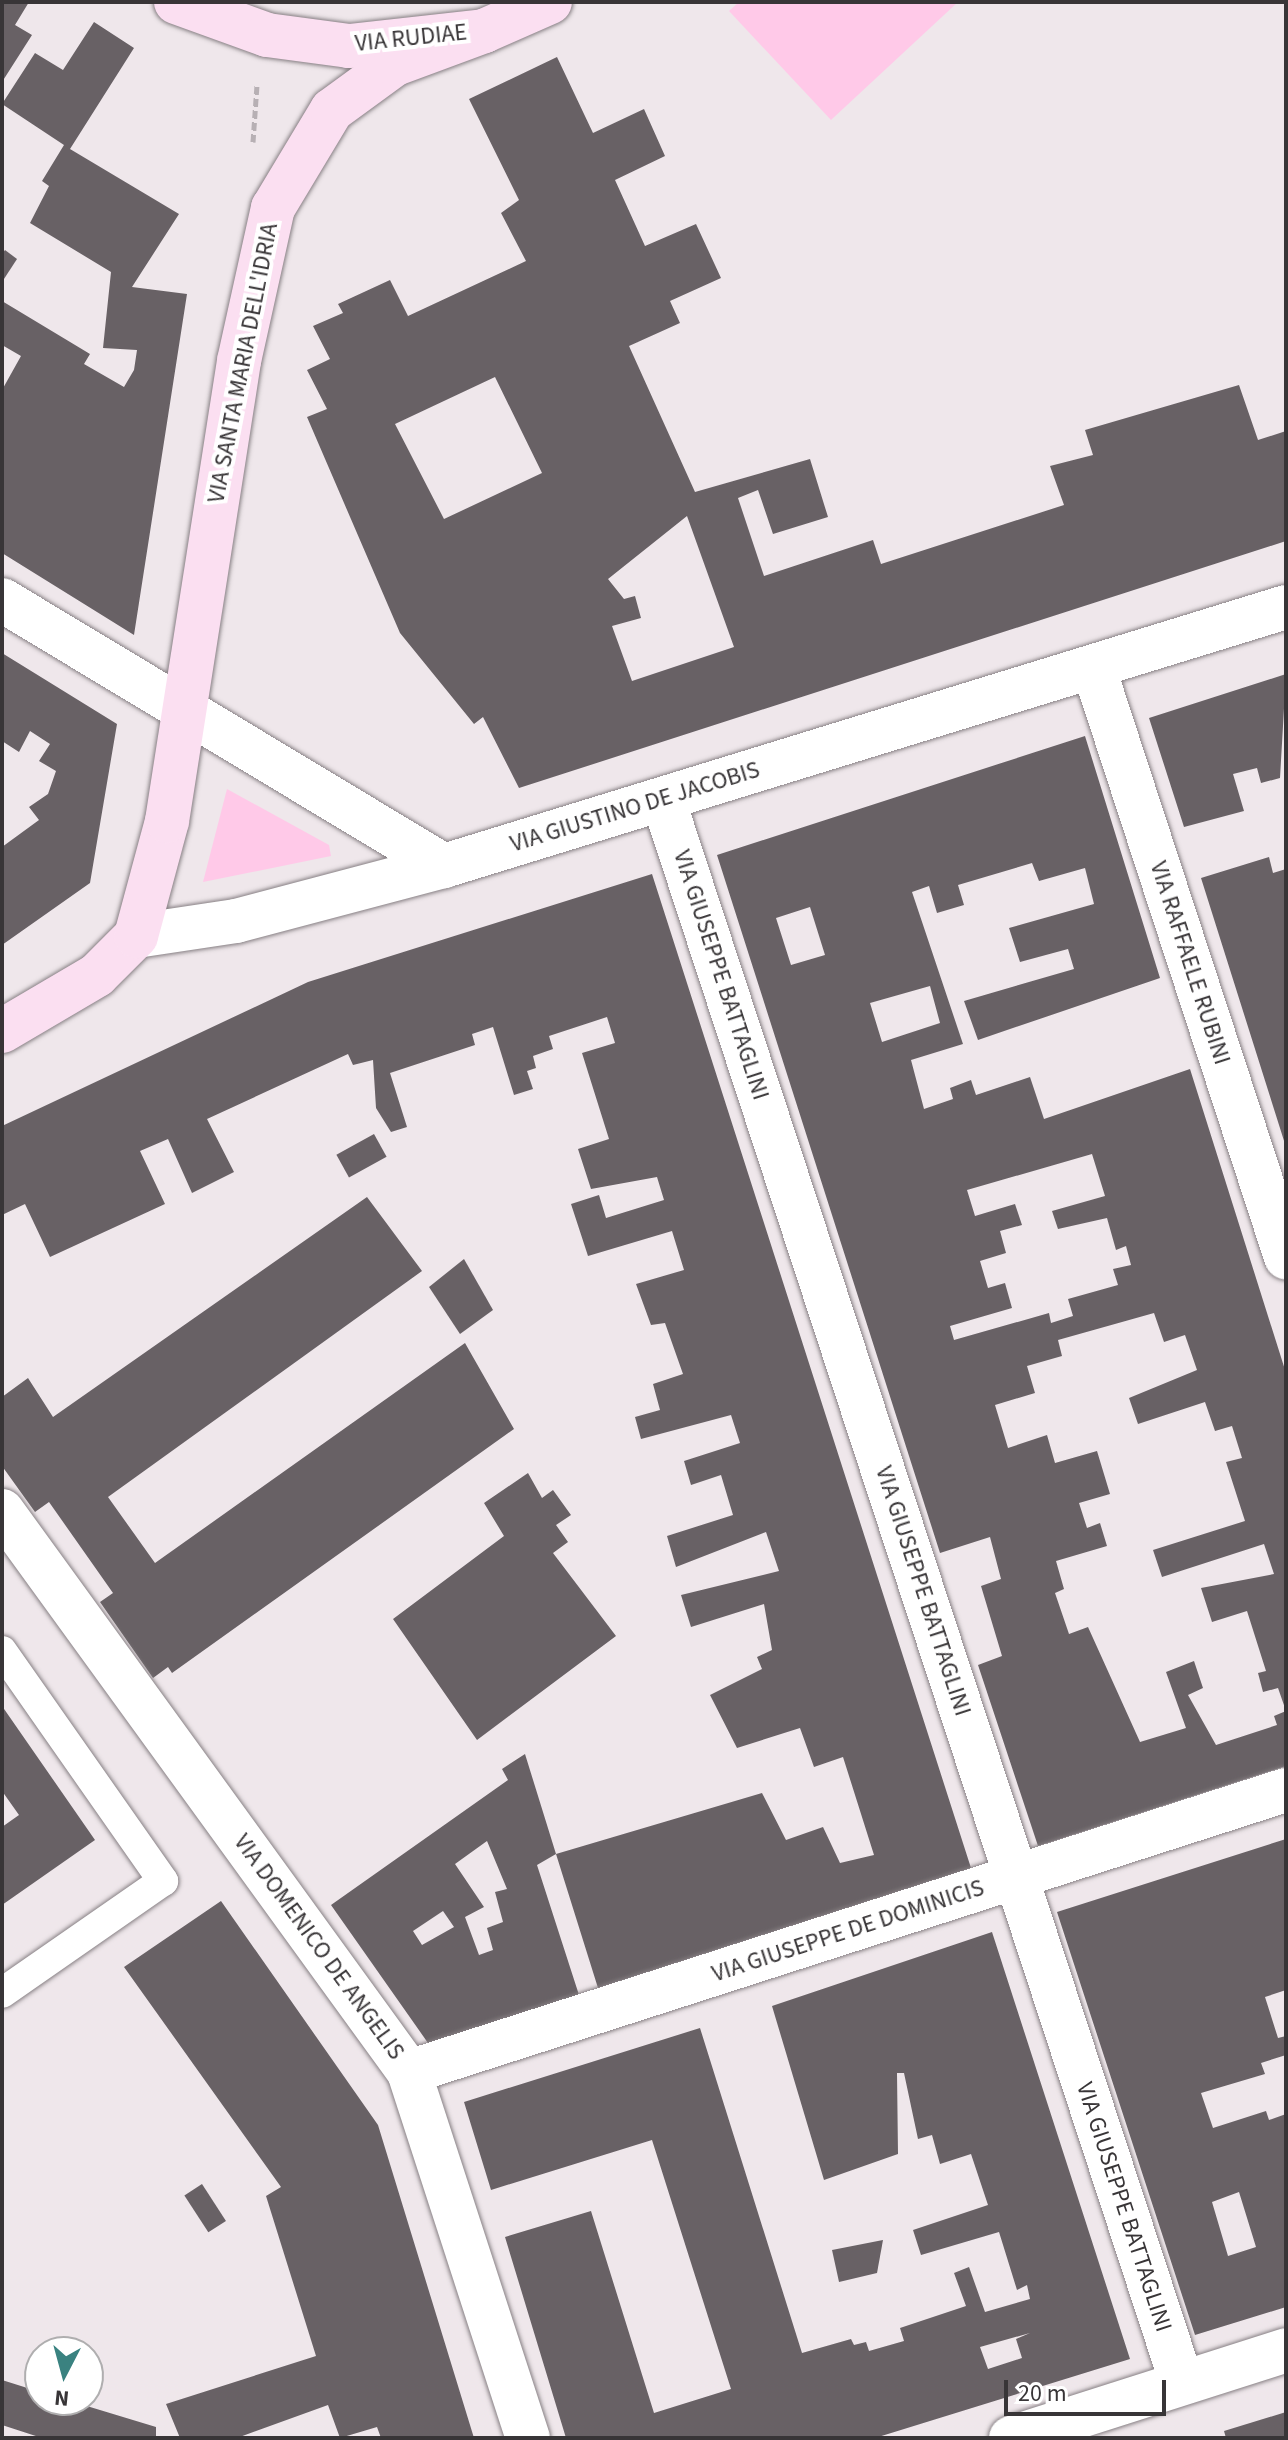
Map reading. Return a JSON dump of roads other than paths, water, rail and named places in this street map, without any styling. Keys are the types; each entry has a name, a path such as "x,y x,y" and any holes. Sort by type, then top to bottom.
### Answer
{"main road":[{"name":"VIA RUDIAE","path":"176,2 267,35 349,46 484,31 550,2"},
{"name":"VIA SANTA MARIA DELL'IDRIA","path":"136,936 167,821 239,361 273,208 332,110 395,64 484,31"},
{"path":"2,1031 97,975 136,936"}],"street":[{"path":"2,600 444,866"},
{"name":"VIA GIUSTINO DE JACOBIS","path":"136,936 236,921 444,866 1094,669 1286,607"},
{"name":"VIA RAFFAELE RUBINI","path":"1094,669 1286,1257"},
{"name":"VIA GIUSEPPE BATTAGLINI","path":"663,799 1182,2383"},
{"name":"VIA DOMENICO DE ANGELIS","path":"2,1511 409,2072 528,2438"},
{"name":"VIA GIUSEPPE DE DOMINICIS","path":"409,2072 1286,1790"},
{"path":"1011,2438 1286,2350"}],"lane":[{"path":"2,1651 163,1881 2,1993"}]}
